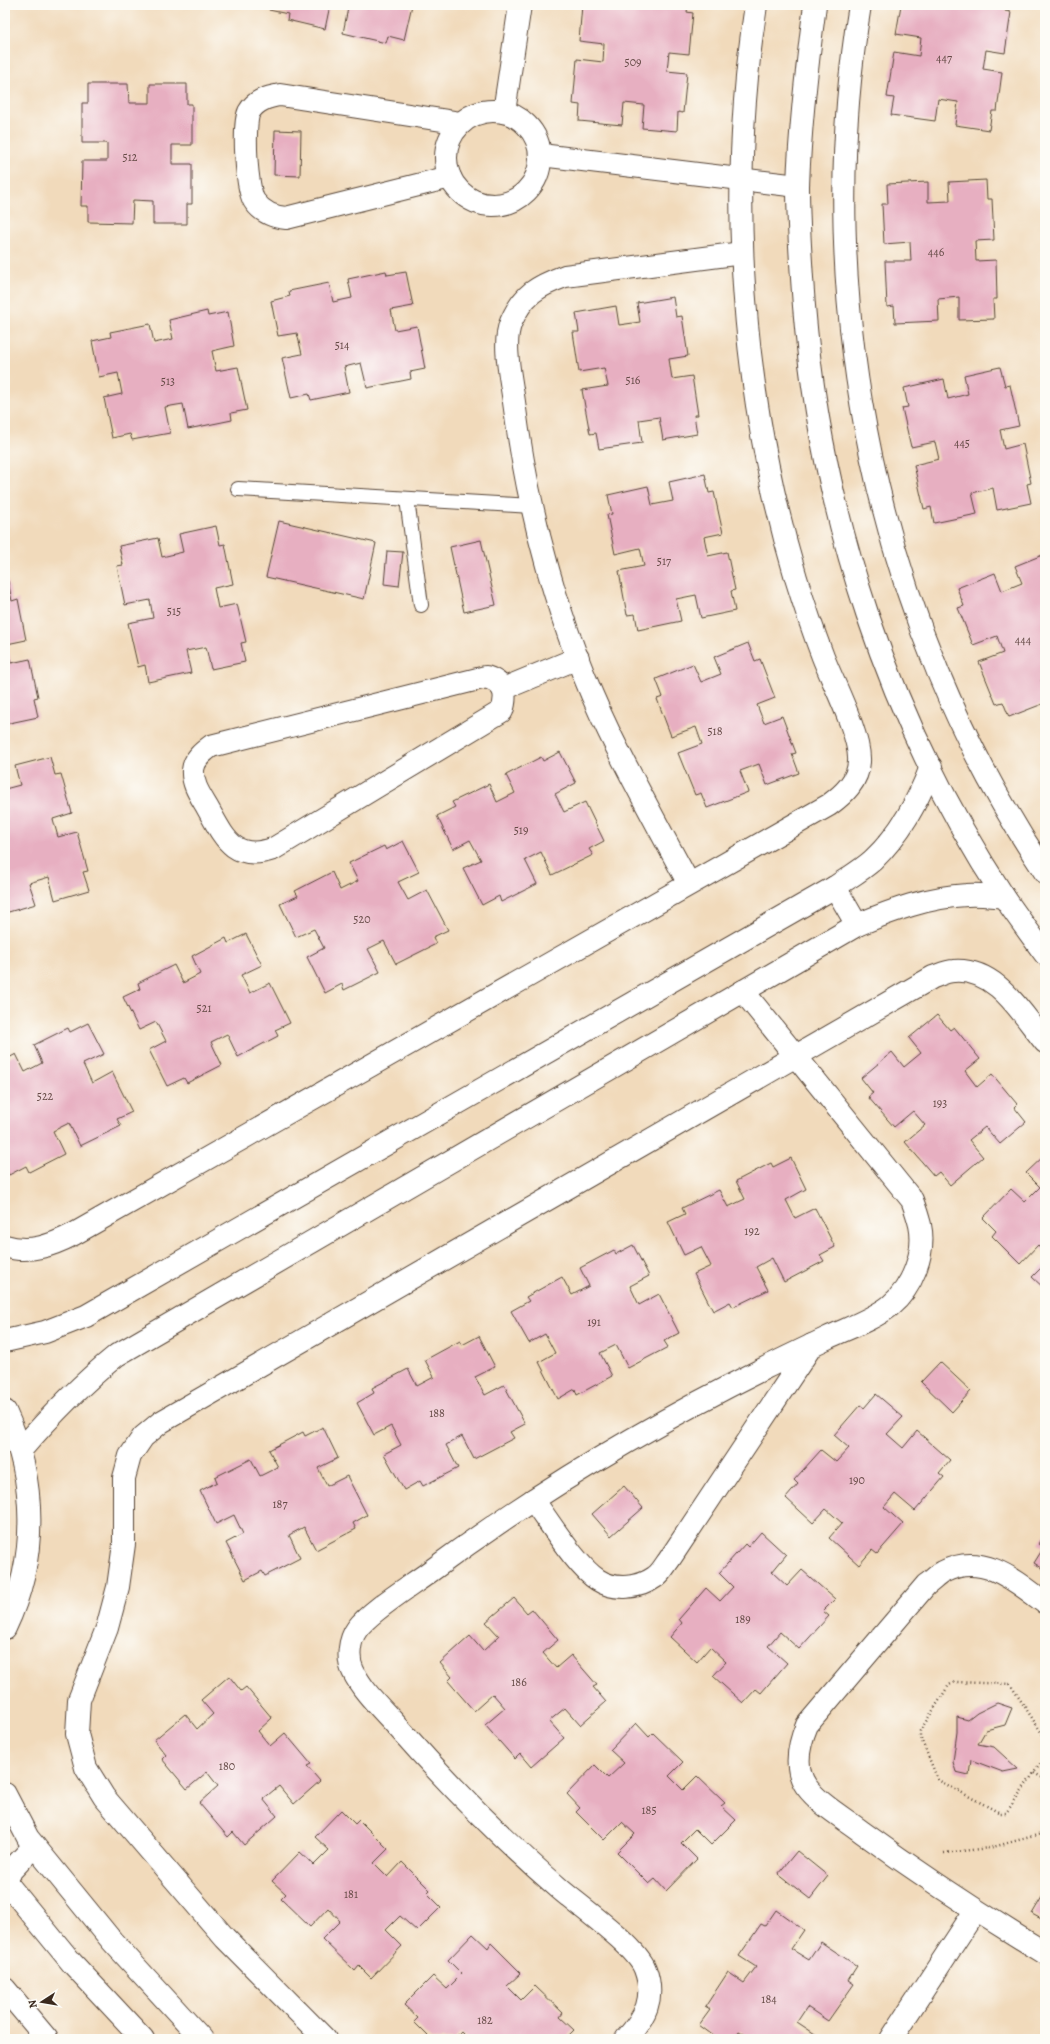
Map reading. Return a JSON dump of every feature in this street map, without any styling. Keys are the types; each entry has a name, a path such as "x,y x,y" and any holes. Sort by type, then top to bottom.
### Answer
{"street":[{"path":"504,112 520,5"},
{"path":"5,1246 33,1249 55,1244 843,795 854,781 859,765 859,747 822,655 798,584 776,497 760,417 749,343 742,253 741,179 749,55 756,5"},
{"path":"815,5 804,89 798,186 801,265 808,352 822,438 840,523 865,606 895,688 931,767 965,833 1004,897 1045,954"},
{"path":"860,5 852,53 844,170 846,287 860,404 886,518 921,630 968,738 1024,841 1045,872"},
{"path":"450,177 286,218 273,217 262,211 254,201 249,189 246,124 250,112 257,103 268,97 280,95 461,123"},
{"path":"489,111 504,112 522,120 535,135 541,155 539,174 529,190 514,202 495,206 477,203 461,193 450,177 446,163 447,148 452,135 461,123 474,115 489,111"},
{"path":"541,155 798,186"},
{"path":"689,884 608,731 578,658 552,583 532,506 517,428 508,350 510,324 522,301 541,285 566,276 742,253"},
{"path":"503,688 578,658"},
{"path":"486,677 496,680 503,688 505,700 502,711 274,849 261,853 248,852 236,848 226,840 194,784 193,769 199,755 211,746 486,677"},
{"path":"5,1341 45,1332 86,1316 836,887 872,861 898,833 918,800 931,767"},
{"path":"836,887 857,925"},
{"path":"20,1451 50,1416 82,1383 117,1355 857,925 894,909 930,899 968,894 1004,897"},
{"path":"324,2039 225,1938 104,1797 86,1768 77,1734 79,1700 107,1628 118,1587 124,1544 124,1478 130,1456 143,1437 160,1422 933,977 953,971 974,972 993,981 1008,996 1045,1042"},
{"path":"626,2039 641,2021 648,2003 649,1984 640,1960 632,1950 559,1889 490,1824 418,1750 360,1684 350,1668 349,1648 356,1630 370,1616 450,1556 533,1500 651,1429 717,1392 813,1344 867,1320 891,1305 910,1283 920,1256 921,1228 912,1200 743,991"},
{"path":"533,1500 583,1567 598,1581 617,1587 638,1586 656,1576 669,1560 813,1344"},
{"path":"5,1411 20,1451 28,1485 31,1521 29,1542 20,1592 5,1628"},
{"path":"1045,1603 1006,1574 986,1566 964,1565 944,1572 926,1585 807,1725 799,1744 798,1765 806,1785 820,1800 897,1857 975,1910 1045,1952"},
{"path":"5,1794 28,1838 34,1846 112,1941 202,2039"},
{"path":"5,1877 34,1846"},
{"path":"5,1881 72,1963 143,2039"},
{"path":"891,2039 975,1910"},
{"path":"5,1989 47,2039"}],"lane":[{"path":"238,489 532,506"},
{"path":"407,499 421,605"}],"path":[{"path":"1045,1738 1010,1684 955,1682 949,1685 920,1731 920,1736 938,1780 1000,1813 1006,1813 1045,1757"},
{"path":"1034,1773 1045,1779"},
{"path":"942,1853 989,1848 1045,1833"}],"building":[{"path":"270,5 330,5 325,29 287,20 288,14 269,10"},
{"path":"339,5 412,5 404,40 388,36 386,43 343,33 348,8"},
{"path":"582,5 629,5 650,8 651,5 688,5 687,12 693,13 689,54 669,52 667,71 687,73 683,113 678,112 677,131 642,128 644,105 624,103 622,125 579,121 580,105 573,104 577,59 603,62 604,44 579,41"},
{"path":"901,5 1006,5 1005,11 1011,12 1005,53 986,50 983,69 1002,72 997,111 992,111 989,130 955,125 958,102 938,99 935,121 891,115 894,98 887,97 894,52 919,56 921,38 896,34"},
{"path":"88,84 128,84 129,103 150,103 150,84 187,84 187,104 192,104 192,145 172,145 172,164 192,164 192,204 187,204 187,224 153,224 153,201 133,200 132,223 88,222 88,206 81,206 82,161 107,161 107,143 82,143 82,103 88,103"},
{"path":"275,130 301,131 300,176 274,175"},
{"path":"986,180 987,199 992,199 994,240 975,241 976,261 996,260 997,299 993,299 994,319 959,320 959,297 938,299 939,321 895,323 894,306 887,307 885,261 911,261 910,242 884,244 882,204 888,204 887,184 928,182 928,202 950,201 949,182"},
{"path":"386,271 387,275 406,272 413,306 391,310 395,330 417,326 425,369 410,372 411,379 367,388 361,363 344,367 349,392 311,400 309,394 291,398 282,358 302,354 297,333 278,336 271,301 290,296 289,291 329,283 333,302 352,298 348,279"},
{"path":"673,297 676,317 682,316 688,356 669,359 672,379 692,376 698,415 694,415 697,434 663,440 659,417 639,420 642,443 599,449 596,433 590,434 582,390 608,386 604,368 579,372 573,332 579,332 576,313 616,306 619,325 640,322 637,303"},
{"path":"207,311 208,316 228,312 234,346 212,351 216,371 238,367 247,410 231,413 232,420 188,429 183,404 165,407 170,433 132,440 130,434 112,438 104,398 122,394 118,373 99,377 92,341 111,337 110,332 150,324 154,343 173,339 169,320"},
{"path":"1000,367 1005,386 1010,385 1019,426 1000,430 1004,449 1023,444 1031,483 1027,484 1031,503 997,510 993,488 972,493 977,514 934,523 931,507 924,509 914,465 939,459 935,442 911,447 902,408 908,407 904,388 944,379 948,399 968,394 964,375"},
{"path":"705,474 709,493 714,492 723,533 704,537 708,556 727,552 735,590 731,591 735,611 701,618 696,595 676,599 681,621 638,630 635,614 627,615 619,571 644,566 640,548 615,554 607,515 612,514 608,495 648,486 652,505 673,501 669,482"},
{"path":"279,521 376,543 364,599 266,577"},
{"path":"216,526 220,545 225,544 233,584 214,588 218,608 237,604 246,642 241,643 245,662 211,669 206,647 186,651 191,673 148,682 145,665 138,667 128,623 153,618 150,600 125,605 117,566 123,565 119,546 158,538 162,557 183,552 179,534"},
{"path":"481,540 496,605 464,612 450,547"},
{"path":"387,551 403,552 399,586 384,584"},
{"path":"1045,554 1045,679 1041,680 1045,690 1045,703 1009,717 1003,702 996,704 979,662 1003,653 997,636 973,645 958,608 964,606 957,588 995,573 1002,591 1022,583 1015,566"},
{"path":"8,581 12,601 18,599 26,640 7,644 11,663 30,659 38,697 34,698 38,717 5,724 5,582"},
{"path":"748,643 755,661 760,659 775,698 757,705 764,723 782,716 796,753 792,754 799,773 767,785 759,764 740,771 748,792 707,808 701,793 695,795 678,753 702,744 696,727 671,736 657,699 663,697 656,679 693,664 701,682 721,674 714,657"},
{"path":"560,752 576,783 555,794 564,812 585,802 604,841 589,849 593,855 552,875 541,852 525,860 537,884 501,902 499,896 482,905 463,868 481,860 470,840 453,849 437,816 455,807 452,802 489,784 497,802 515,793 506,775 541,757 543,761"},
{"path":"50,757 55,775 61,774 72,813 53,819 58,837 77,832 88,871 83,872 89,890 55,900 49,877 29,883 36,904 5,913 5,789 20,785 15,766"},
{"path":"403,841 419,872 398,882 408,900 427,890 448,930 433,937 436,944 396,964 384,941 368,949 380,972 344,990 342,984 325,993 307,957 324,948 314,929 296,937 280,904 298,896 295,891 332,872 340,890 358,881 349,863 384,846 386,850"},
{"path":"246,934 262,965 241,975 250,993 270,983 290,1023 275,1030 278,1036 238,1057 227,1034 211,1042 222,1065 187,1083 184,1078 167,1086 149,1050 166,1041 156,1022 139,1030 123,997 140,989 138,983 174,965 183,983 200,974 192,956 226,938 228,943"},
{"path":"937,1015 950,1030 954,1027 980,1059 965,1071 977,1087 992,1074 1017,1104 1014,1107 1026,1122 1000,1144 985,1127 969,1140 983,1157 950,1185 939,1172 934,1176 905,1142 925,1125 913,1111 894,1127 868,1097 873,1093 861,1078 892,1052 904,1067 921,1053 909,1038"},
{"path":"88,1023 104,1054 83,1064 92,1083 112,1072 132,1112 117,1119 121,1126 80,1146 69,1123 53,1131 64,1154 29,1172 26,1166 9,1175 5,1167 5,1131 8,1130 5,1124 5,1060 16,1054 25,1072 42,1063 34,1045 68,1028 70,1032"},
{"path":"1045,1155 1045,1253 1038,1245 1020,1264 992,1236 996,1231 983,1218 1011,1189 1025,1202 1040,1187 1026,1173"},
{"path":"791,1158 806,1189 786,1200 795,1218 815,1208 835,1247 820,1255 824,1261 784,1282 772,1258 756,1267 768,1290 733,1307 730,1302 713,1311 694,1274 711,1266 701,1247 684,1255 668,1222 685,1214 682,1208 719,1190 728,1207 745,1199 736,1181 771,1163 773,1167"},
{"path":"633,1245 649,1276 630,1286 639,1305 659,1294 679,1333 664,1341 668,1347 628,1368 616,1345 600,1353 612,1376 577,1395 575,1389 558,1399 539,1362 555,1353 545,1334 529,1343 511,1311 529,1301 526,1297 562,1277 572,1295 589,1286 580,1268 614,1250 616,1254"},
{"path":"1045,1264 1045,1289 1032,1277"},
{"path":"479,1336 495,1367 475,1377 485,1395 504,1385 525,1424 510,1432 514,1438 474,1459 462,1436 446,1445 458,1468 423,1486 420,1481 404,1490 384,1454 401,1445 391,1426 374,1435 357,1403 374,1393 372,1388 408,1369 417,1386 434,1377 425,1360 460,1341 462,1345"},
{"path":"940,1362 971,1391 952,1412 921,1382"},
{"path":"876,1394 903,1417 887,1434 903,1448 917,1431 950,1460 939,1473 944,1477 915,1511 895,1494 884,1507 903,1524 877,1554 872,1550 859,1565 829,1538 842,1523 826,1509 813,1523 786,1498 798,1484 794,1480 821,1450 836,1462 849,1448 834,1435 860,1405 864,1408"},
{"path":"323,1427 338,1458 318,1468 327,1486 347,1476 367,1515 353,1523 356,1529 316,1550 304,1527 289,1535 300,1558 265,1576 262,1571 245,1580 226,1543 243,1534 234,1515 216,1524 200,1491 217,1482 215,1477 251,1459 260,1476 278,1467 269,1450 303,1432 305,1436"},
{"path":"624,1486 643,1508 611,1536 592,1514"},
{"path":"761,1532 786,1555 772,1572 787,1586 802,1570 835,1599 823,1611 829,1616 799,1649 780,1632 768,1646 787,1663 761,1693 756,1689 743,1703 713,1676 726,1662 710,1647 697,1662 670,1637 682,1623 679,1619 706,1588 720,1601 733,1587 719,1573 745,1544 748,1547"},
{"path":"1045,1534 1045,1570 1034,1563 1044,1547 1039,1544"},
{"path":"514,1598 527,1613 532,1609 558,1640 543,1653 556,1668 571,1655 597,1685 593,1687 606,1702 580,1725 565,1708 549,1721 564,1738 531,1767 520,1754 515,1759 485,1725 505,1708 493,1694 474,1711 448,1681 452,1677 440,1663 470,1636 483,1651 499,1636 486,1622"},
{"path":"229,1676 241,1691 246,1687 272,1718 258,1731 270,1746 285,1733 311,1764 307,1766 320,1781 294,1804 279,1786 263,1799 277,1816 244,1845 233,1832 228,1837 199,1803 218,1786 207,1772 187,1789 162,1759 166,1755 154,1740 185,1714 197,1729 213,1714 201,1700"},
{"path":"997,1703 1012,1708 1005,1725 986,1730 978,1744 994,1747 1018,1769 1003,1772 971,1760 969,1775 956,1772 953,1762 957,1732 957,1717 968,1720 977,1713"},
{"path":"636,1723 649,1737 653,1733 683,1762 669,1776 683,1790 697,1776 725,1803 721,1806 736,1820 711,1845 695,1829 681,1843 697,1859 666,1891 655,1879 649,1884 617,1852 635,1834 622,1822 604,1840 576,1812 580,1808 567,1794 595,1765 608,1778 624,1763 610,1750"},
{"path":"341,1810 355,1824 359,1820 388,1849 374,1863 388,1877 402,1862 430,1890 427,1893 441,1907 417,1931 400,1916 386,1930 402,1946 371,1978 359,1966 355,1971 322,1939 340,1921 328,1908 310,1927 281,1899 286,1894 272,1881 300,1852 314,1865 329,1850 315,1837"},
{"path":"797,1851 828,1876 810,1899 778,1874"},
{"path":"1045,1892 1045,1921 1032,1914"},
{"path":"776,1910 804,1930 791,1949 809,1960 821,1942 857,1966 848,1980 854,1984 828,2021 807,2007 797,2022 818,2036 816,2039 752,2039 739,2031 734,2039 718,2039 699,2025 710,2010 705,2007 728,1972 744,1983 756,1967 739,1956 761,1924 765,1926"},
{"path":"473,1934 488,1948 491,1943 521,1973 507,1986 521,2000 535,1986 563,2013 560,2017 574,2030 565,2039 468,2039 461,2032 454,2039 431,2039 414,2022 418,2018 404,2005 433,1976 447,1989 462,1974 448,1960"}]}
